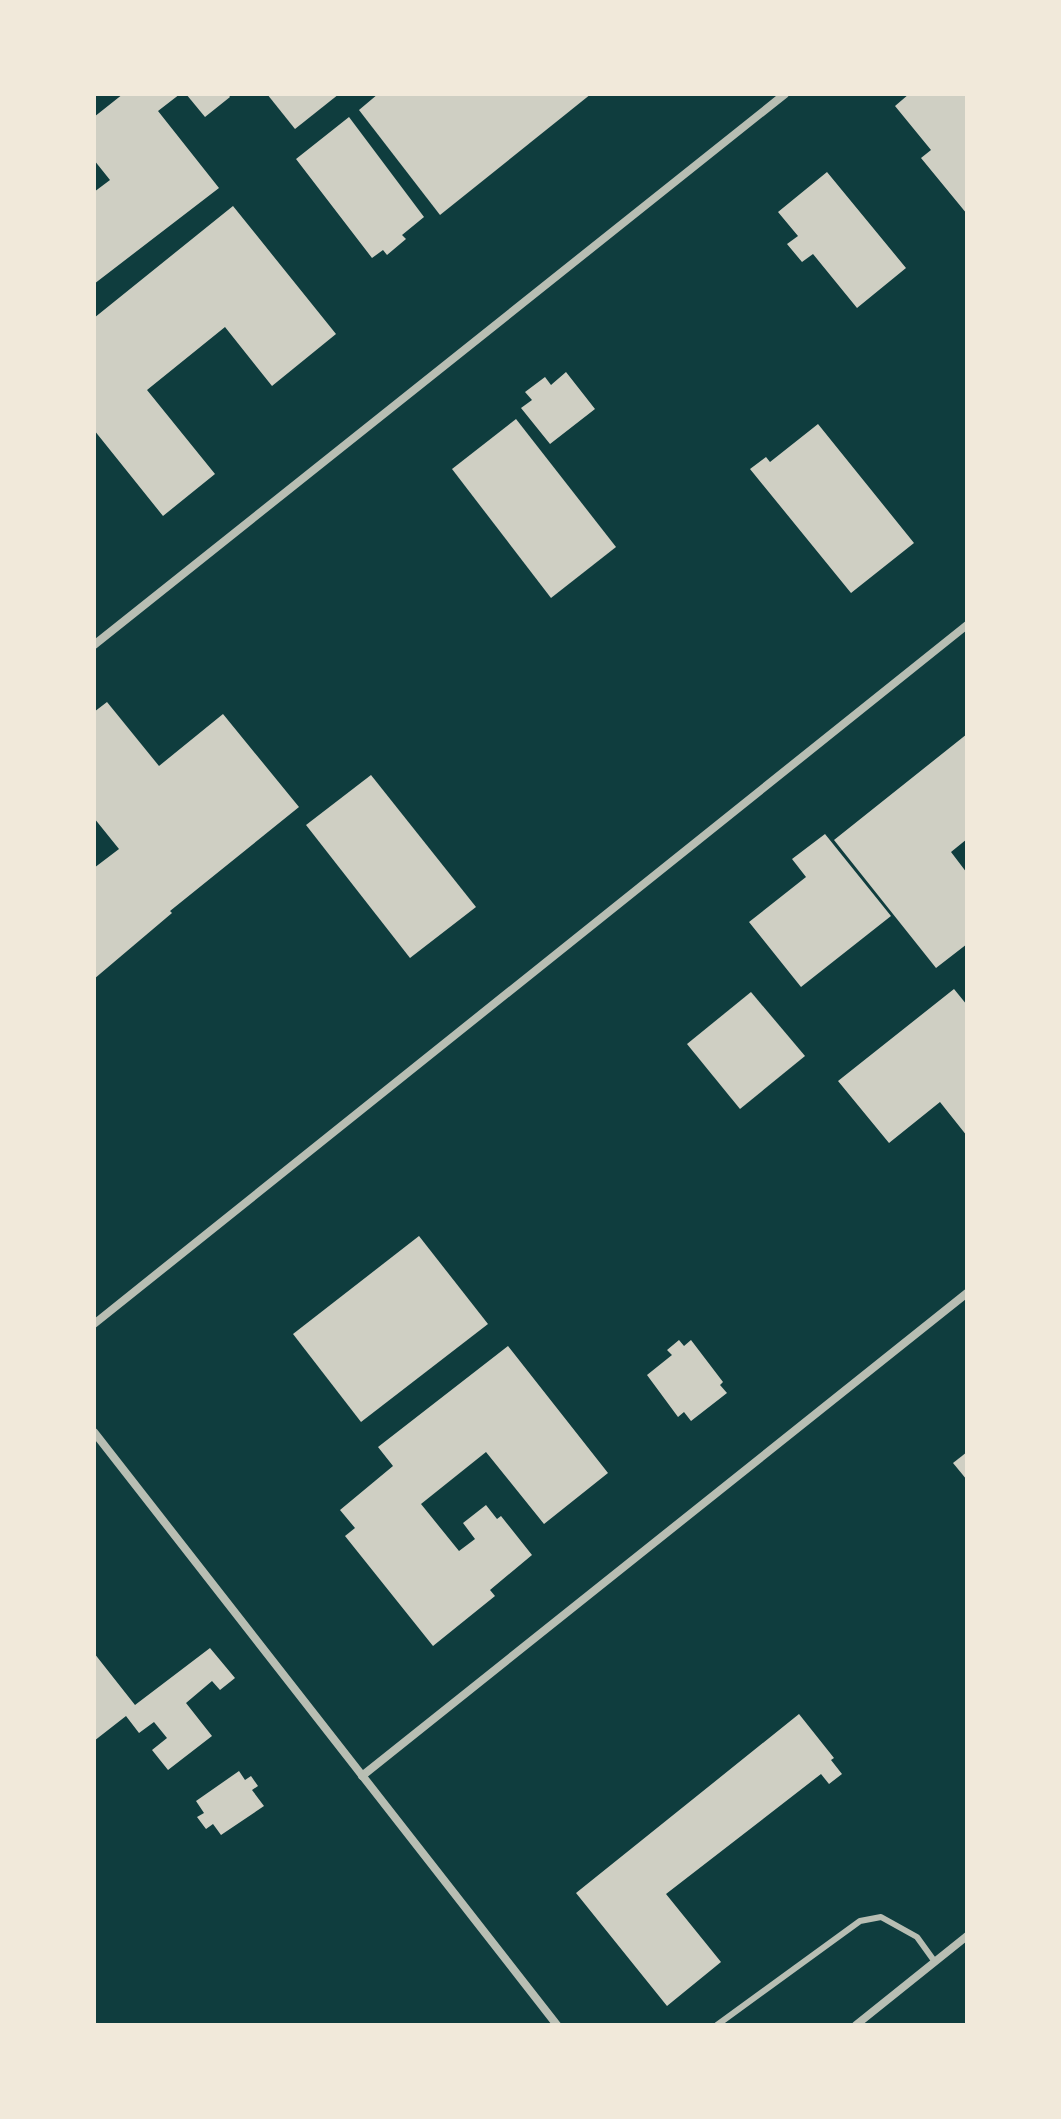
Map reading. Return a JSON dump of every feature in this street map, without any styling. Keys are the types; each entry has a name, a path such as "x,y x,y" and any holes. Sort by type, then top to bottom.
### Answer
{"street":[{"path":"94,645 785,94"},
{"path":"94,1324 967,625"},
{"path":"362,1776 967,1293"},
{"path":"94,1432 557,2025"},
{"path":"856,2025 967,1936"}],"lane":[{"path":"717,2025 860,1921 881,1917 917,1937 935,1962"}],"building":[{"path":"123,94 180,94 158,111 219,188 94,284 94,192 110,180 94,160 94,117"},
{"path":"186,94 228,94 230,97 205,117"},
{"path":"267,94 339,94 295,129"},
{"path":"378,94 591,94 440,215 359,110"},
{"path":"909,94 967,94 967,214 921,158 931,150 895,106"},
{"path":"349,117 424,217 402,235 406,239 387,255 383,250 372,258 296,159"},
{"path":"827,172 906,268 857,308 813,254 802,262 787,244 798,236 778,212"},
{"path":"233,206 336,334 272,386 225,327 147,390 215,474 163,516 94,430 94,318"},
{"path":"566,372 595,409 550,444 521,408 532,400 525,392 545,377 551,385"},
{"path":"516,419 616,547 551,598 452,469"},
{"path":"818,424 914,543 851,593 750,469 766,457 770,462"},
{"path":"107,702 159,766 223,714 299,807 170,911 172,913 94,979 94,868 119,849 94,818 94,712"},
{"path":"967,734 967,839 951,852 967,873 967,944 936,968 834,840"},
{"path":"371,775 476,907 410,958 306,825"},
{"path":"825,834 891,916 801,987 749,922 806,877 792,859"},
{"path":"954,989 967,1005 967,1136 940,1102 889,1143 838,1081"},
{"path":"751,992 805,1056 740,1109 687,1044"},
{"path":"419,1236 488,1324 361,1422 293,1334"},
{"path":"679,1340 684,1346 691,1340 723,1382 720,1385 727,1393 691,1421 684,1412 678,1417 647,1375 672,1355 667,1350"},
{"path":"508,1346 608,1473 544,1524 486,1452 421,1504 459,1551 475,1539 463,1523 486,1505 497,1519 501,1516 532,1555 490,1590 495,1596 433,1646 345,1536 355,1528 340,1510 393,1466 378,1447"},
{"path":"967,1452 967,1480 953,1463"},
{"path":"210,1648 235,1678 220,1690 212,1681 186,1703 212,1736 168,1770 152,1750 167,1738 154,1722 139,1733 126,1716 94,1741 94,1653 135,1705"},
{"path":"799,1714 834,1758 831,1760 842,1774 829,1784 821,1774 666,1894 721,1962 667,2006 576,1893"},
{"path":"239,1771 245,1780 251,1776 258,1786 252,1790 264,1806 221,1835 213,1824 206,1829 197,1817 204,1813 196,1801"}]}
